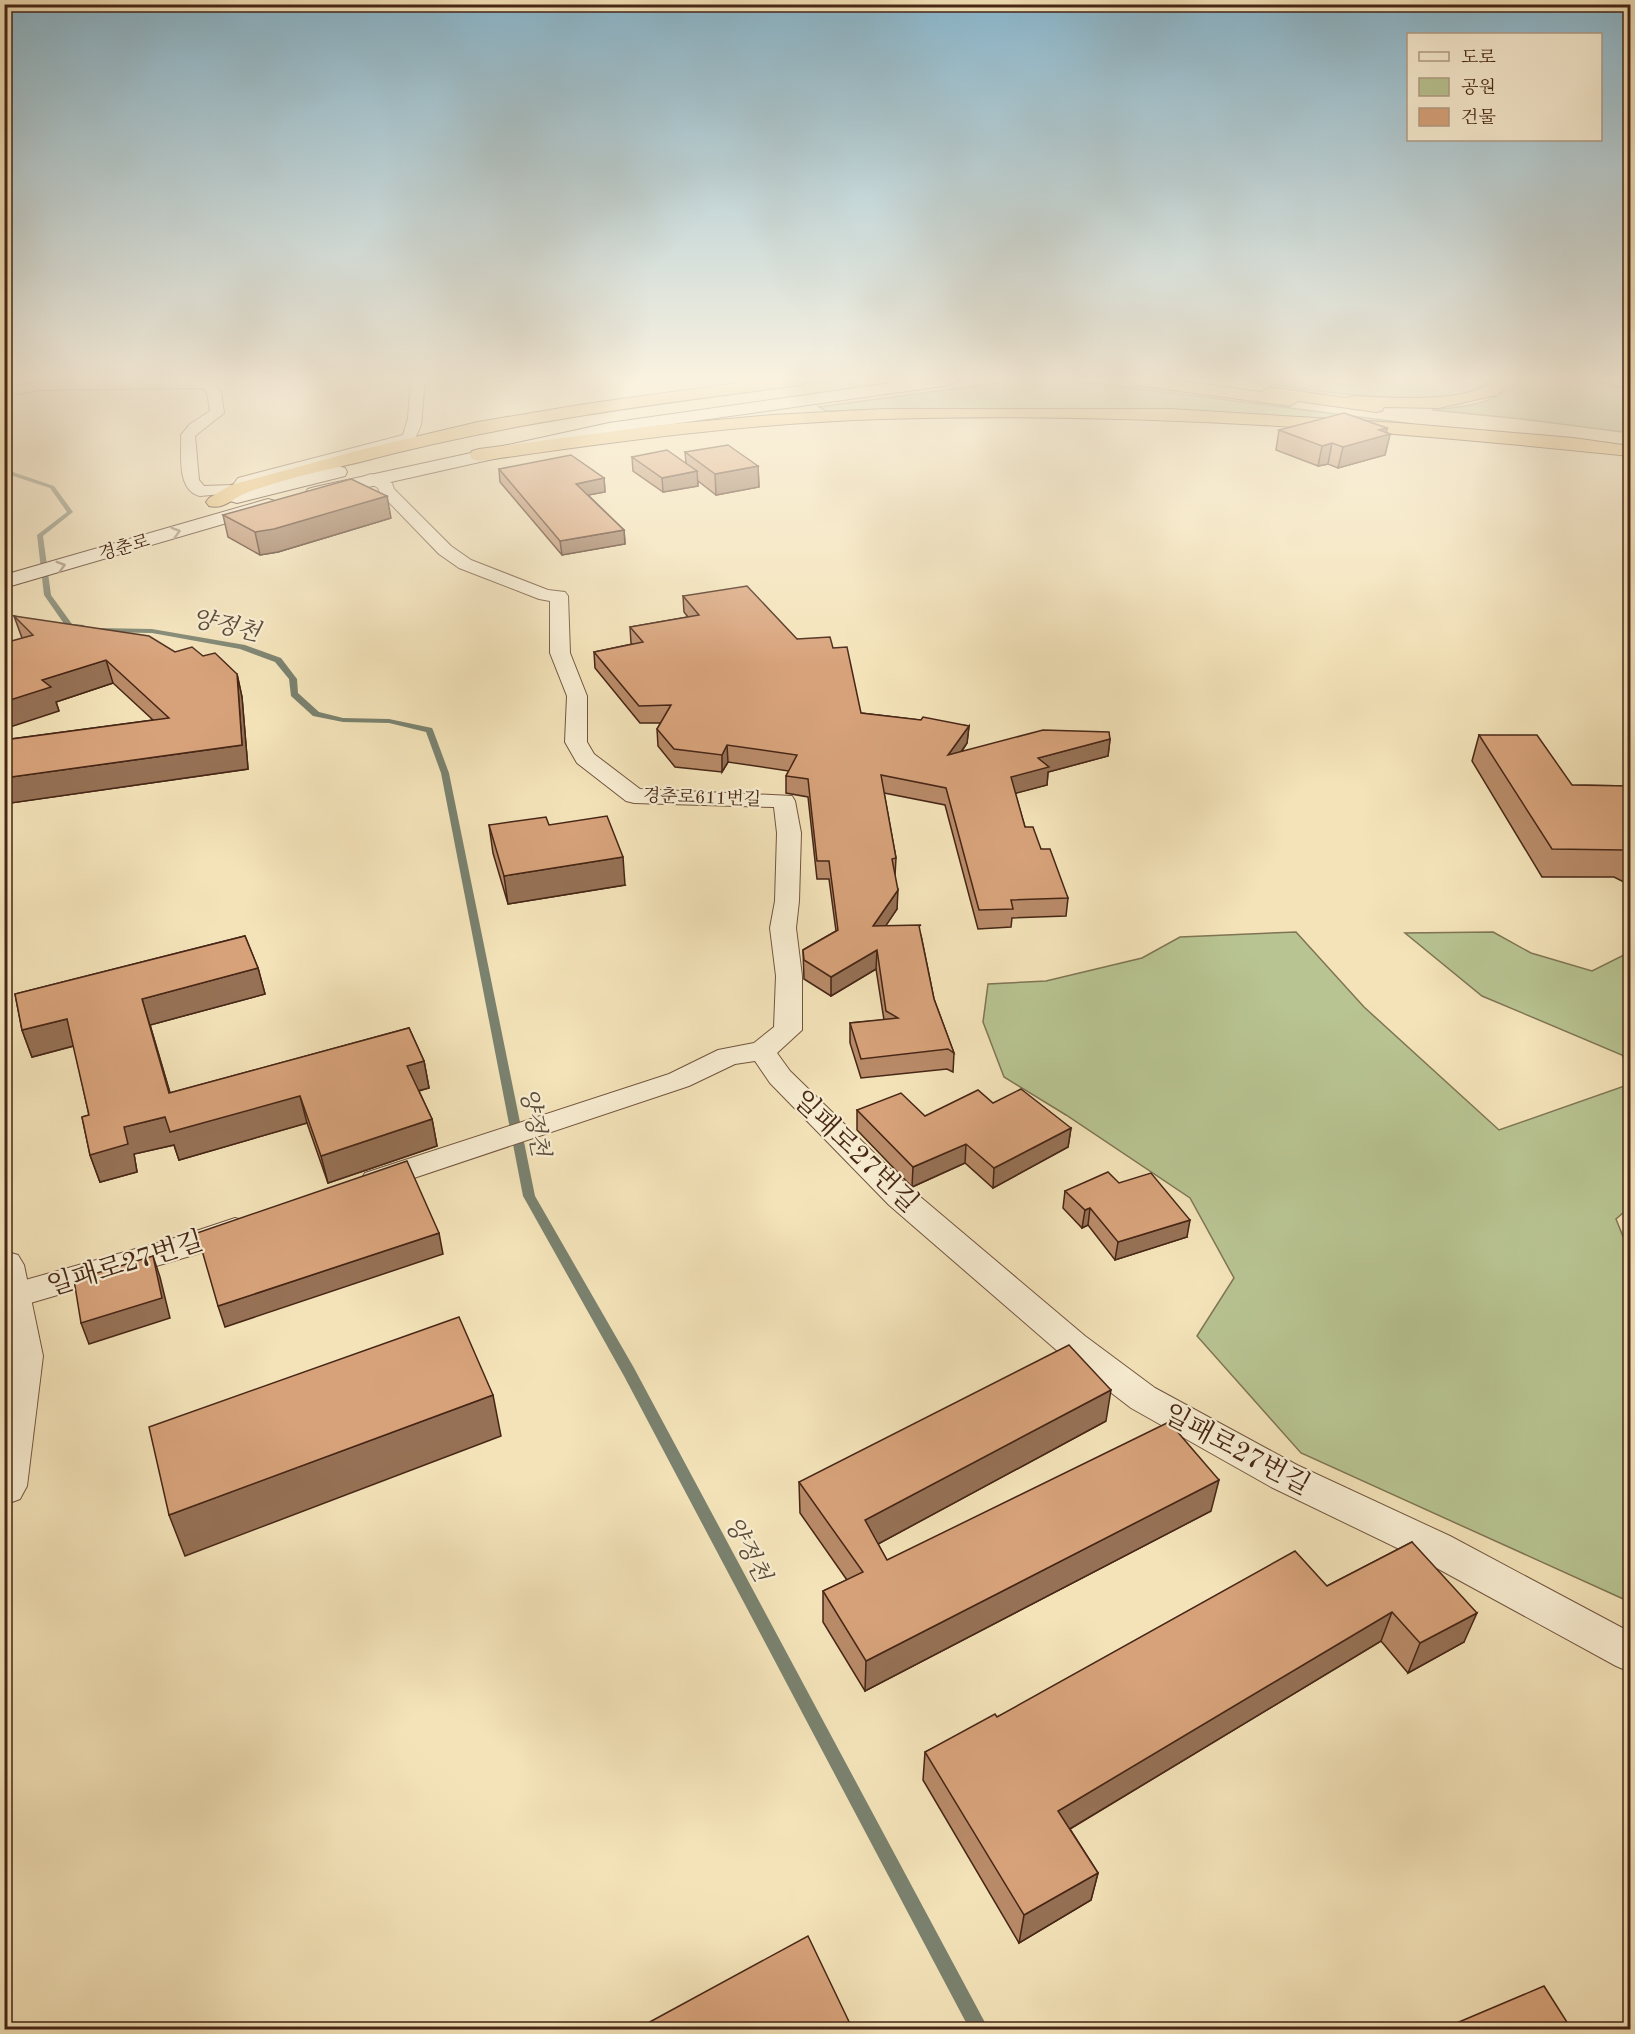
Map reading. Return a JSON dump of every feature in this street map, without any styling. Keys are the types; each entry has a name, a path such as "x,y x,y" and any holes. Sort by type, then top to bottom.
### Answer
{"highway":[{"path":"216,502 238,489 291,475"}],"main road":[{"name":"경춘로","path":"13,571 95,546 216,502 327,475"},
{"name":"경춘로","path":"95,546 389,475"},
{"path":"4,1486 22,1356 7,1281"}],"street":[{"path":"191,475 191,481 200,491 238,489 244,481 267,475"},
{"name":"경춘로611번길","path":"371,479 386,486 386,490 445,550 465,564 544,595 559,596 560,653 576,696 576,742 585,758 606,776 634,796 784,801 789,833 787,901 783,928 789,976 788,1030 762,1052"},
{"path":"351,1189 679,1080 728,1056 762,1052"},
{"name":"일패로27번길","path":"762,1052 780,1077 900,1197 1073,1345 1143,1398 1284,1476 1436,1548 1630,1653"},
{"name":"일패로27번길","path":"7,1281 186,1246 263,1219"}],"green space":[{"path":"1296,932 1364,1007 1499,1130 1630,1084 1630,1207 1616,1219 1630,1254 1630,1602 1301,1453 1197,1336 1234,1278 1190,1198 1066,1115 1004,1077 983,1022 988,984 1046,981 1142,958 1180,937"},
{"path":"1493,932 1531,953 1592,971 1630,952 1630,1071 1622,1055 1482,996 1405,933"}],"building":[{"path":"504,475 600,475 604,478 576,484 624,530 560,541"},
{"path":"658,475 677,475 662,478"},
{"path":"351,479 387,496 274,529 255,532 223,515"},
{"path":"747,586 797,639 830,637 833,648 847,647 861,713 921,720 923,717 969,726 948,755 1043,730 1109,732 1110,739 1038,758 1049,767 1011,777 1025,827 1033,827 1041,849 1050,849 1068,898 1011,900 1013,909 979,910 946,788 881,775 896,858 892,859 898,890 873,926 921,925 919,926 934,999 954,1053 948,1049 861,1059 850,1023 898,1018 886,1011 877,950 831,977 804,960 803,950 838,930 829,861 817,861 808,779 786,776 797,755 727,745 722,755 674,749 657,729 671,705 639,706 594,652 643,642 630,627 699,615 683,596"},
{"path":"14,616 149,636 175,652 192,647 203,656 215,653 237,674 242,745 4,778 4,740 169,718 106,660 42,680 51,687 4,702 4,643 33,635"},
{"path":"1479,735 1537,735 1572,785 1630,786 1630,853 1624,850 1552,849"},
{"path":"607,816 623,857 504,876 489,825 546,817 549,825"},
{"path":"245,936 258,968 142,999 169,1093 409,1028 424,1061 407,1066 432,1119 321,1156 300,1096 170,1132 165,1117 124,1127 128,1144 90,1155 82,1117 89,1115 67,1019 22,1030 15,994"},
{"path":"1021,1089 1071,1128 994,1168 966,1144 913,1167 857,1110 901,1093 925,1116 978,1090 993,1103"},
{"path":"407,1161 439,1233 218,1306 197,1233"},
{"path":"1108,1172 1119,1183 1151,1173 1190,1220 1118,1242 1090,1208 1085,1210 1065,1191"},
{"path":"153,1256 162,1298 81,1323 74,1280"},
{"path":"459,1317 493,1395 169,1515 149,1427"},
{"path":"1069,1345 1111,1390 865,1520 887,1560 1169,1422 1219,1480 866,1661 823,1591 863,1572 799,1482"},
{"path":"1412,1542 1477,1613 1420,1643 1392,1612 1058,1811 1098,1873 1024,1915 925,1752 995,1714 997,1717 1295,1551 1327,1586"},
{"path":"808,1936 853,2030 635,2030"},
{"path":"1544,1986 1572,2030 1440,2030"}],"waterway":[{"name":"양정천","path":"16,475 52,487 70,512 40,535 48,595 70,626 81,627"},
{"name":"양정천","path":"100,630 152,631 242,647 278,660 293,679 294,694 316,714 343,720 389,721 429,730 445,773 529,1196 629,1372 980,2030"}]}
